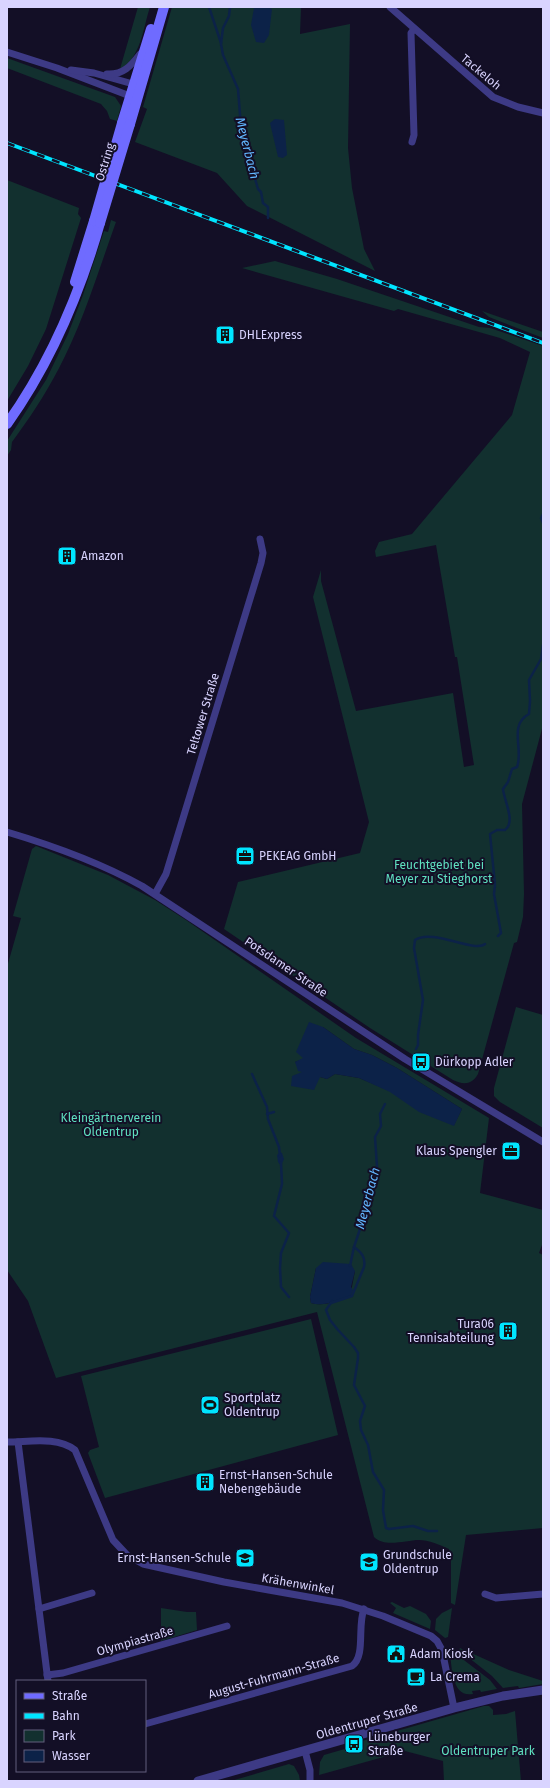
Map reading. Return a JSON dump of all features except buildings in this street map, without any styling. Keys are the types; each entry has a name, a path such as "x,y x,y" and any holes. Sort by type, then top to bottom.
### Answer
{"main road":[{"name":"Ostring","path":"136,91 144,50 157,7"},
{"name":"Ostring","path":"7,424 42,366 63,321 97,222 126,123 164,7"}],"street":[{"name":"Tackeloh","path":"390,7 493,97 502,102 543,113"},
{"path":"412,142 414,135 411,33 414,29"},
{"name":"Ostring","path":"94,73 120,73 129,68 144,50"},
{"path":"7,52 136,91"},
{"path":"57,68 94,73 136,91"},
{"name":"Teltower Straße","path":"156,894 166,874 261,564 263,553 260,539"},
{"name":"Potsdamer Straße","path":"7,832 85,858 156,894 405,1059 543,1142"},
{"name":"Krähenwinkel","path":"7,1442 61,1442 75,1450 113,1540 122,1551 137,1562 224,1582 342,1603 364,1609 431,1636 437,1641 443,1653 446,1678 454,1708"},
{"path":"18,1442 48,1678"},
{"path":"39,1609 92,1593"},
{"path":"485,1594 496,1598 543,1594"},
{"name":"August-Fuhrmann-Straße","path":"146,1724 352,1666 358,1660 360,1654 360,1621 364,1609"},
{"name":"Olympiastraße","path":"48,1678 227,1626"},
{"name":"Oldentruper Straße","path":"198,1781 454,1708 503,1696 543,1690"},
{"path":"305,1750 310,1770 310,1781"}],"green space":[{"path":"138,7 150,7 143,33 133,58 120,69"},
{"path":"172,7 301,7 300,34 350,24 348,148 352,188 364,249 375,271 247,206 217,173 135,142 147,109 143,107"},
{"path":"7,58 115,97 121,106 117,121 110,119 107,111 101,104 7,68"},
{"path":"7,180 79,208 78,214 81,218 46,329 28,366 7,401"},
{"path":"111,220 116,222 90,297 75,334 53,379 25,425 12,442 11,450 7,456 7,441 46,380 68,334 83,295 104,231 108,232"},
{"name":"Feuchtgebiet bei Meyer zu Stieghorst","path":"275,261 337,279 479,327 490,328 543,346 543,725 522,804 524,894 523,917 517,942 514,943 478,1074 476,1078 467,1083 460,1083 453,1080 370,1028 224,929 238,882 360,853 369,822 313,597 321,570 321,581 356,711 453,693 464,767 474,765 457,657 455,657 436,545 376,557 375,551 379,542 412,534 512,415 530,352 500,338 398,309 394,311 242,268"},
{"path":"482,311 543,332 543,338 489,317"},
{"name":"Kleingärtnerverein Oldentrup","path":"36,846 108,875 155,900 356,1038 489,1118 480,1193 543,1210 543,1242 539,1253 543,1255 543,1528 466,1535 455,1605 451,1603 451,1556 449,1549 423,1540 390,1543 374,1537 317,1312 56,1378 28,1301 7,1270 7,967 21,918 13,916 32,849","holes":["323,1027 354,1049 372,1055 397,1068 462,1109 454,1125 390,1091 359,1078 335,1074 327,1079 303,1072 295,1062 303,1059","316,1268 355,1271 350,1297 326,1304 311,1303 310,1297"]},
{"path":"516,1007 543,1015 543,1128 500,1102 494,1096 494,1088"},
{"name":"Sportplatz Oldentrup","path":"311,1319 338,1435 105,1498 88,1453 90,1450 99,1447 81,1376"},
{"path":"392,1602 404,1608 410,1606 426,1614 431,1621 430,1629 393,1613 396,1608 390,1603"},
{"path":"161,1608 196,1612 197,1630 161,1641"},
{"path":"452,1608 448,1637 445,1638 435,1630 436,1619 442,1613"},
{"path":"460,1648 509,1670 543,1681 543,1684 519,1688 518,1686 503,1688 492,1676 459,1650"},
{"path":"452,1651 490,1680 497,1689 481,1692 480,1690 472,1691 473,1694 466,1694 461,1691 454,1681 450,1654"},
{"name":"Oldentruper Park","path":"484,1706 489,1706 493,1710 493,1715 506,1714 515,1711 521,1781 444,1781 443,1761 405,1751 319,1775 320,1762 324,1755 362,1744 362,1741"},
{"path":"289,1764 294,1766 299,1775 300,1781 231,1781"}],"water":[{"path":"267,7 272,9 269,35 264,43 256,42 251,25 254,8"},
{"path":"275,119 284,120 287,155 283,158 278,157 270,123"},
{"path":"309,1022 323,1027 354,1049 372,1055 397,1068 462,1109 454,1126 419,1112 390,1092 359,1078 335,1074 327,1079 320,1077 314,1090 291,1086 292,1076 302,1072 298,1071 295,1062 303,1058 296,1052"},
{"path":"280,1152 282,1153 284,1159 281,1166 278,1162 277,1155"},
{"path":"323,1262 351,1264 355,1271 351,1287 353,1290 350,1297 326,1304 311,1303 310,1297 316,1268"}],"waterway":[{"path":"209,7 221,43"},
{"name":"Meyerbach","path":"230,7 229,16 223,28 221,44 223,55 238,89 241,127 248,140 258,189 261,192 263,203 268,207 268,218"},
{"name":"Meyerbach","path":"543,514 541,518 543,523"},
{"name":"Meyerbach","path":"498,936 501,933 494,894 495,885 490,834 497,830 505,830 508,826 509,816 503,789 508,782 512,769 517,767 519,760 519,725 529,714 529,680 541,659 543,645"},
{"name":"Meyerbach","path":"416,1049 418,1045 423,1000 414,948 415,940 422,937 432,937 472,945 480,946 485,944"},
{"path":"252,1074 267,1107 268,1119 279,1147 280,1156"},
{"name":"Meyerbach","path":"331,1303 352,1296 364,1267 362,1255 354,1247 365,1214 368,1196 377,1167 375,1137 381,1126 380,1114 385,1104"},
{"path":"267,1114 274,1112"},
{"path":"281,1163 282,1184 274,1216 289,1233 281,1253 280,1268 281,1287 289,1297"},
{"name":"Meyerbach","path":"350,1266 354,1247"},
{"name":"Meyerbach","path":"332,1301 326,1310 330,1320 358,1353 354,1385 365,1406 360,1421 361,1430 368,1445 373,1472 384,1490 383,1510 386,1528 389,1529 413,1526 428,1531 437,1531"}],"railway":[{"path":"7,143 543,343"}],"place":[{"name":"DHLExpress","path":"225,335"},
{"name":"Amazon","path":"67,556"},
{"name":"PEKEAG GmbH","path":"245,856"},
{"name":"Dürkopp Adler","path":"421,1062"},
{"name":"Klaus Spengler","path":"511,1151"},
{"name":"Tura06 Tennisabteilung","path":"508,1331"},
{"name":"Sportplatz Oldentrup","path":"210,1405"},
{"name":"Ernst-Hansen-Schule Nebengebäude","path":"205,1482"},
{"name":"Ernst-Hansen-Schule","path":"245,1558"},
{"name":"Grundschule Oldentrup","path":"369,1562"},
{"name":"Adam Kiosk","path":"396,1654"},
{"name":"La Crema","path":"416,1677"},
{"name":"Lüneburger Straße","path":"354,1744"}]}
